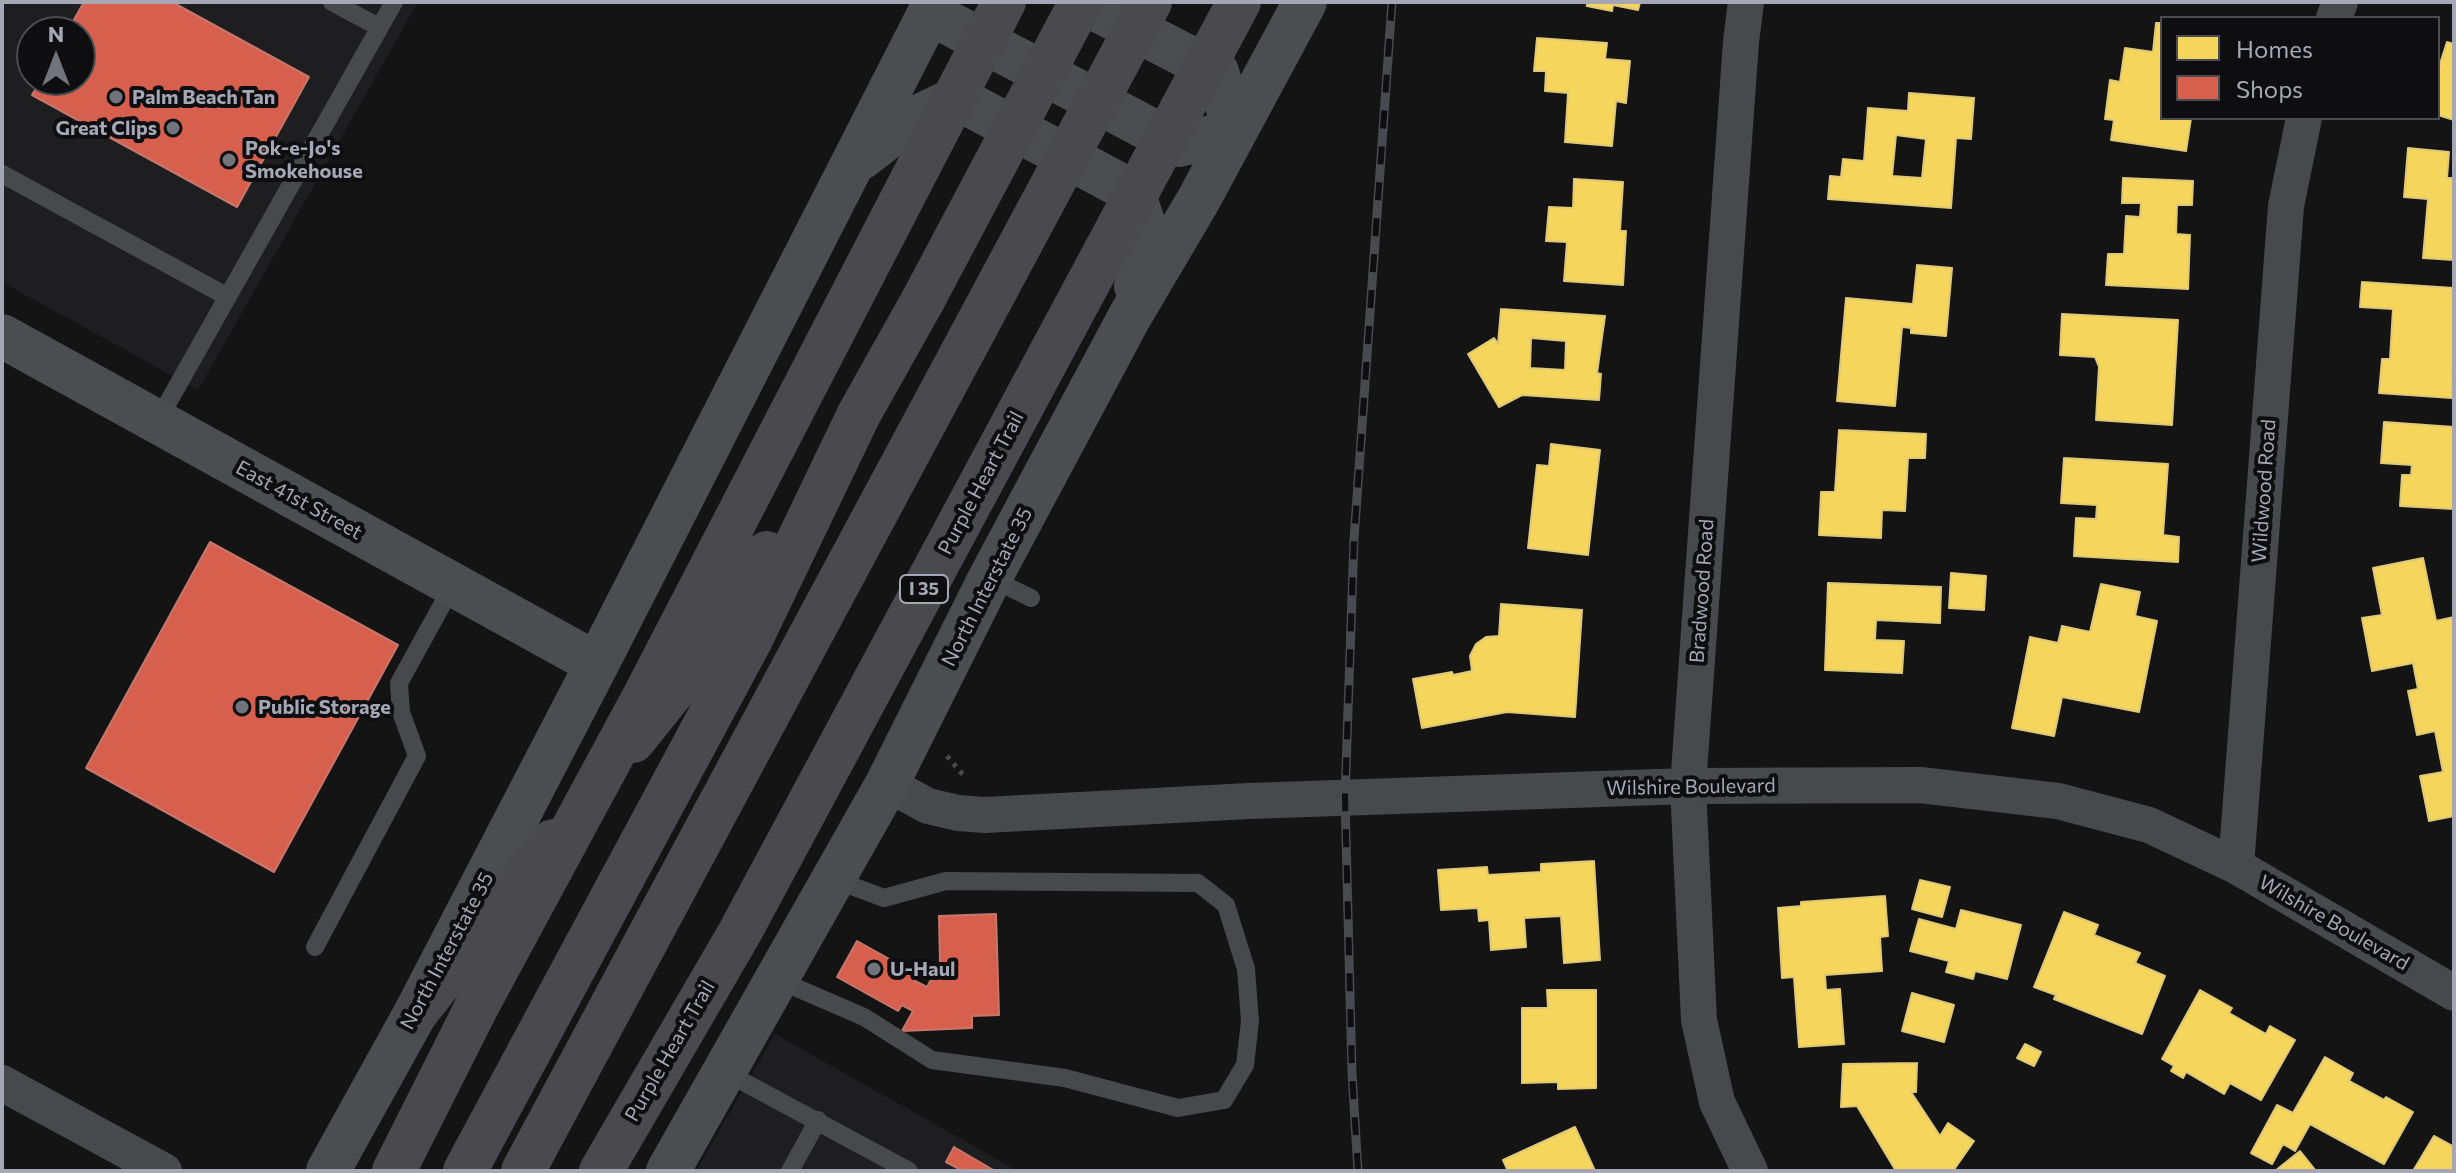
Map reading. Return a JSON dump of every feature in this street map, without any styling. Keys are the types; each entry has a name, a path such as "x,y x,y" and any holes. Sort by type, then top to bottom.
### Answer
{"highway":[{"path":"394,1171 477,1006 645,695 1004,2"},
{"path":"465,1171 751,639 859,414 1082,2"},
{"path":"523,1171 1150,2"},
{"name":"Purple Heart Trail","path":"601,1171 747,918 1239,2"},
{"path":"415,1014 690,670 859,414"}],"main road":[{"path":"927,6 1179,145 1235,131 1217,72 1082,2"},
{"name":"North Interstate 35","path":"668,1171 887,784 990,578 1130,316 1199,199 1305,2"},
{"name":"North Interstate 35","path":"328,1171 415,1014 597,664 849,168 927,6"},
{"path":"849,168 909,121 957,98 1133,192 1147,234 1130,316"},
{"name":"East 41st Street","path":"2,336 597,664"}],"street":[{"name":"Bradwood Road","path":"1746,2 1688,786 1699,1020 1717,1102 1750,1171"},
{"name":"Wildwood Road","path":"2236,866 2286,206 2304,120"},
{"name":"Wilshire Boulevard","path":"887,784 928,806 985,815 1249,801 1688,786 1920,785 2058,801 2149,825 2236,866 2454,993"},
{"path":"2,1083 164,1171"}],"lane":[{"path":"332,2 379,27"},
{"path":"157,422 394,2"},
{"path":"2,174 228,297"},
{"path":"990,578 1031,598"},
{"path":"315,947 417,756 401,712 399,683 453,585"},
{"path":"776,979 864,1017 932,1060 1065,1078 1178,1108 1224,1100 1245,1065 1250,1021 1246,969 1226,905 1198,883 946,881 884,898 832,879"},
{"path":"725,1072 909,1171"},
{"path":"790,1171 818,1120"}],"shaded area":[{"path":"2,2 418,2 198,390 2,282"},
{"path":"775,1034 1018,1171 696,1171"}],"building: Homes":[{"path":"1587,2 1640,2 1638,10 1613,5 1612,11 1587,6"},
{"path":"2156,23 2160,23 2160,120 2191,120 2186,151 2111,140 2114,120 2105,119 2110,80 2120,82 2125,48 2153,52"},
{"path":"1537,38 1607,43 1605,59 1630,61 1626,103 1616,101 1612,146 1565,142 1568,93 1545,91 1546,71 1534,71"},
{"path":"2447,42 2454,44 2454,120 2440,116 2440,64"},
{"path":"1909,93 1974,98 1971,139 1956,138 1951,208 1828,199 1830,176 1841,177 1843,159 1864,161 1868,108 1908,111","holes":["1896,135 1926,139 1922,178 1892,176"]},
{"path":"2408,148 2449,152 2447,178 2454,178 2454,260 2423,258 2428,199 2404,197"},
{"path":"2123,178 2193,181 2192,205 2177,205 2176,234 2190,235 2188,289 2106,285 2108,254 2124,254 2126,216 2140,217 2141,203 2122,203"},
{"path":"1574,179 1623,182 1620,231 1626,231 1623,285 1564,281 1567,242 1546,241 1549,207 1573,208"},
{"path":"1917,265 1952,268 1946,336 1911,333 1911,328 1902,327 1895,406 1837,401 1846,298 1913,304"},
{"path":"2362,282 2454,288 2452,398 2379,393 2382,359 2390,359 2393,309 2360,307"},
{"path":"1501,309 1605,316 1597,373 1601,374 1599,400 1522,395 1499,407 1468,354 1494,338 1498,344","holes":["1531,338 1566,341 1565,370 1530,368"]},
{"path":"2062,314 2178,320 2172,425 2096,420 2099,367 2095,357 2060,355"},
{"path":"2384,422 2454,427 2454,509 2400,506 2402,475 2411,475 2412,465 2381,463"},
{"path":"1839,430 1926,434 1925,458 1908,458 1905,511 1882,510 1881,538 1819,535 1821,492 1835,492"},
{"path":"1551,444 1600,450 1588,555 1528,548 1537,465 1549,466"},
{"path":"2064,458 2168,464 2163,535 2179,537 2178,562 2074,556 2076,518 2096,519 2097,505 2061,503"},
{"path":"2423,558 2436,621 2454,617 2454,816 2429,821 2420,776 2443,772 2435,731 2417,735 2408,691 2418,689 2413,663 2372,671 2362,618 2382,615 2373,568"},
{"path":"1951,573 1986,576 1984,610 1949,608"},
{"path":"1828,583 1941,587 1940,623 1876,620 1875,640 1904,641 1902,673 1825,670"},
{"path":"2101,584 2140,592 2135,616 2157,621 2139,712 2062,697 2054,736 2012,728 2030,637 2058,643 2062,626 2090,632"},
{"path":"1501,604 1582,610 1575,717 1507,712 1422,728 1413,679 1472,671 1470,656 1476,644 1486,637 1499,636"},
{"path":"1594,861 1600,960 1564,963 1561,916 1524,918 1526,947 1491,950 1489,920 1479,921 1478,908 1441,910 1438,870 1487,867 1488,875 1541,872 1541,864"},
{"path":"1920,880 1950,887 1942,917 1912,909"},
{"path":"1885,896 1888,936 1880,937 1882,971 1825,975 1826,990 1840,989 1844,1044 1799,1047 1794,977 1782,978 1778,908 1801,906 1801,902"},
{"path":"1961,910 2021,925 2007,979 1975,971 1973,979 1946,972 1949,961 1910,951 1919,919 1956,929"},
{"path":"2064,912 2098,925 2094,935 2140,953 2135,963 2165,976 2142,1034 2054,999 2056,995 2034,987"},
{"path":"1547,990 1596,990 1596,1088 1558,1089 1558,1082 1522,1083 1522,1008 1548,1008"},
{"path":"2200,990 2232,1008 2229,1013 2266,1034 2270,1026 2295,1040 2261,1100 2230,1083 2224,1094 2186,1072 2183,1078 2171,1071 2174,1066 2162,1059"},
{"path":"1912,993 1954,1005 1944,1042 1902,1031"},
{"path":"2025,1044 2041,1052 2034,1066 2017,1058"},
{"path":"2325,1057 2353,1073 2349,1081 2413,1112 2384,1164 2310,1124 2295,1151 2283,1144 2272,1164 2251,1153 2277,1105 2293,1113"},
{"path":"1917,1063 1916,1092 1911,1092 1940,1136 1948,1123 1974,1141 1953,1171 1896,1171 1857,1106 1841,1107 1843,1064"},
{"path":"1575,1127 1595,1171 1508,1171 1503,1160"},
{"path":"2434,1136 2454,1147 2454,1171 2413,1171"},
{"path":"2300,1151 2316,1171 2275,1171"}],"building: Shops":[{"path":"84,2 172,2 309,77 237,207 34,96 96,96 96,16 76,16"},
{"name":"Public Storage","path":"210,542 398,645 274,872 86,768"},
{"name":"U-Haul","path":"996,914 999,1015 972,1016 972,1028 902,1031 913,1011 902,1005 898,1011 837,977 857,941 918,975 915,981 927,987 940,963 939,916"},
{"path":"954,1147 995,1171 963,1171 946,1162"}],"railway":[{"path":"1358,1171 1352,1073 1345,797 1354,539 1392,2"}],"place":[{"name":"Palm Beach Tan","path":"116,97"},
{"name":"Great Clips","path":"173,128"},
{"name":"Pok-e-Jo's Smokehouse","path":"229,160"},
{"name":"Public Storage","path":"242,707"},
{"name":"U-Haul","path":"874,969"}]}
